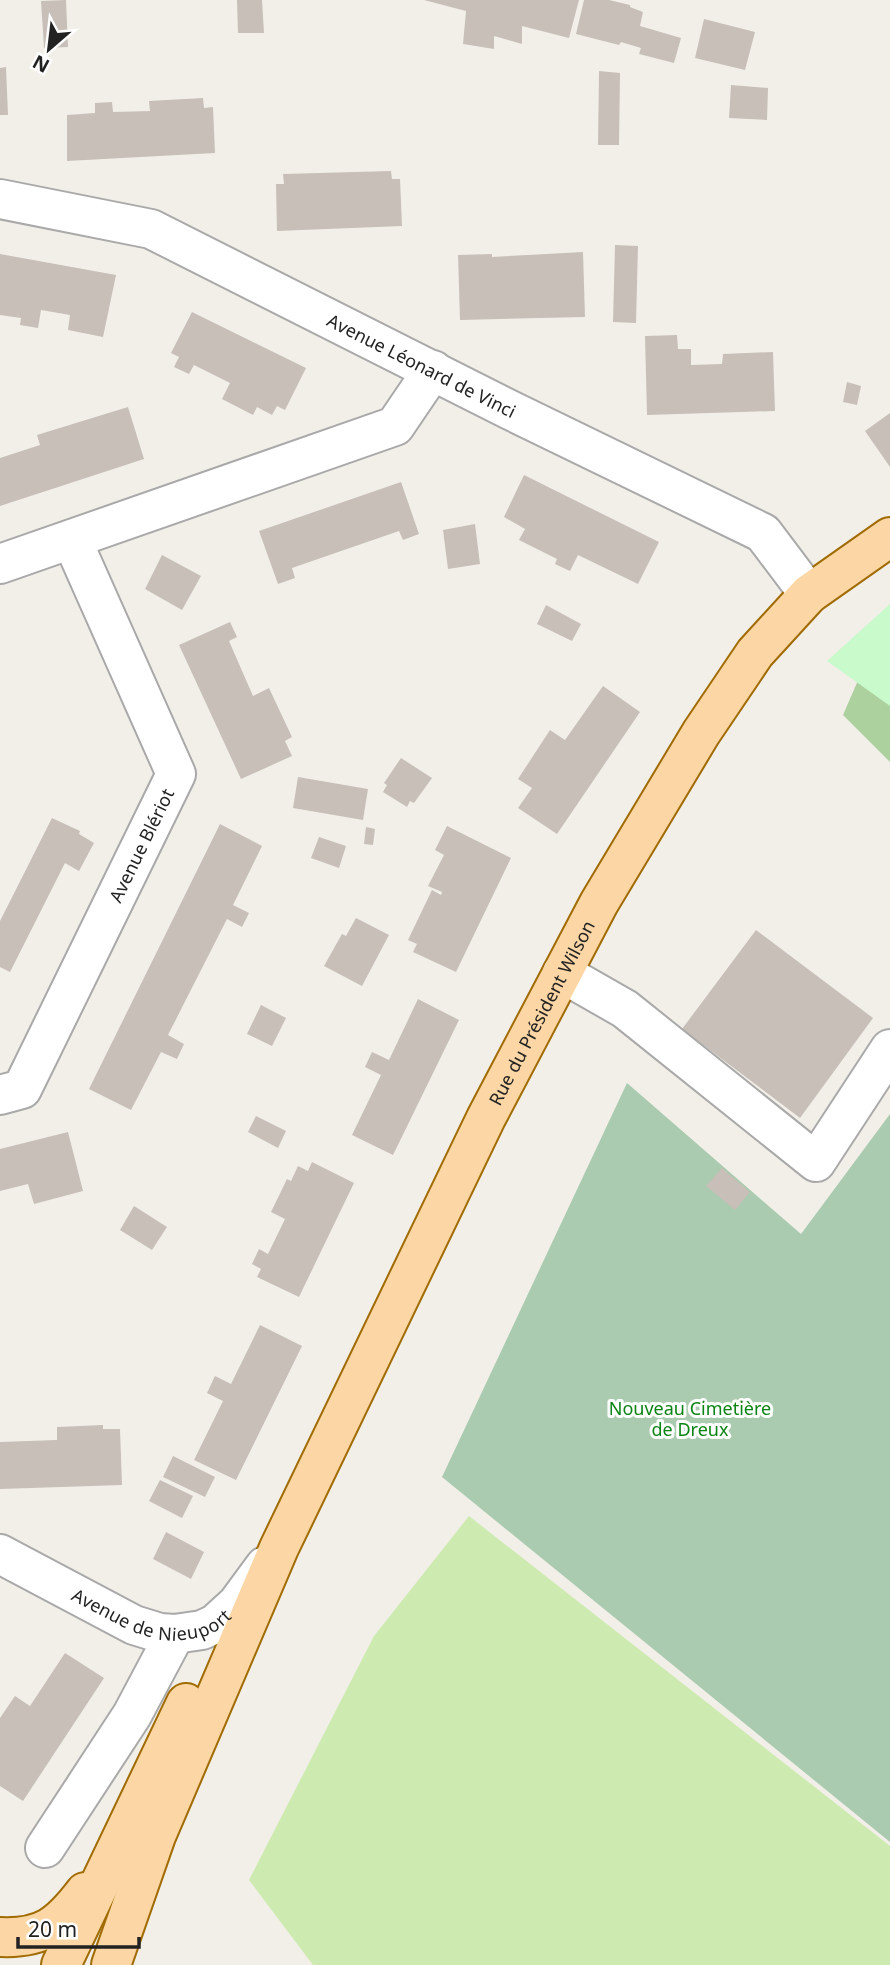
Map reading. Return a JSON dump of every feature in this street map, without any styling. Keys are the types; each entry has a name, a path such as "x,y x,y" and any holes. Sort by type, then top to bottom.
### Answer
{"main road":[{"name":"Rue du Président Wilson","path":"279,1548 486,1118 599,903 701,733 755,653 809,594 890,537"},
{"path":"61,1965 205,1666 279,1548"},
{"path":"111,1965 142,1870 279,1548"},
{"path":"0,1937 36,1934 57,1925 76,1905 117,1848"},
{"path":"134,1899 131,1922 139,1965"}],"street":[{"name":"Avenue Léonard de Vinci","path":"0,199 151,229 763,533 809,594"},
{"path":"0,564 395,426 433,370"},
{"name":"Avenue Blériot","path":"0,1095 22,1089 176,774 72,540"},
{"path":"562,974 625,1009 816,1162 890,1049"},
{"name":"Avenue de Nieuport","path":"0,1554 134,1625 160,1633 175,1634 202,1630 225,1616 279,1548"},
{"path":"45,1848 132,1715 175,1634"}],"green space":[{"path":"890,604 890,706 827,661"},
{"path":"890,636 890,762 843,715 866,662"},
{"name":"Nouveau Cimetière de Dreux","path":"627,1083 801,1234 890,1114 890,1842 442,1477"},
{"path":"469,1516 890,1846 890,1965 313,1965 249,1880 374,1636"}],"building":[{"path":"66,0 68,47 44,48 41,1"},
{"path":"237,0 262,0 264,33 238,33"},
{"path":"424,0 579,0 569,38 522,26 522,44 494,36 494,49 463,44 466,11"},
{"path":"584,0 609,0 630,5 643,12 640,26 681,38 674,63 639,54 641,48 621,42 619,45 576,34"},
{"path":"704,19 755,32 745,70 695,58"},
{"path":"6,67 8,115 0,115 0,68"},
{"path":"599,71 620,73 619,145 598,145"},
{"path":"731,85 768,88 767,120 729,118"},
{"path":"203,98 204,108 213,107 215,153 67,161 67,115 95,113 95,103 112,102 113,112 150,111 149,101"},
{"path":"391,171 392,179 400,179 402,226 277,231 276,184 284,184 283,174"},
{"path":"615,245 638,246 636,323 613,322"},
{"path":"583,252 585,317 460,320 458,255 492,254 492,257"},
{"path":"0,254 116,275 103,337 68,330 70,315 41,310 38,328 20,325 21,318 0,315"},
{"path":"192,312 306,368 285,410 277,406 272,415 257,407 253,415 222,399 230,383 194,365 189,374 174,367 179,357 171,353"},
{"path":"677,335 678,349 691,349 691,365 722,364 723,354 773,352 775,411 647,415 645,336"},
{"path":"847,382 861,386 857,405 843,402"},
{"path":"128,407 144,459 0,506 0,458 40,445 37,435"},
{"path":"890,413 890,467 865,431"},
{"path":"524,475 659,542 638,584 578,555 570,571 555,564 557,559 519,540 525,529 504,517"},
{"path":"401,482 419,534 403,540 399,531 292,568 295,578 278,584 259,531"},
{"path":"475,524 480,564 448,569 443,530"},
{"path":"162,555 201,576 182,610 145,589"},
{"path":"546,605 581,624 572,641 537,624"},
{"path":"230,622 237,637 229,641 253,696 269,688 292,737 285,741 292,756 241,779 179,645"},
{"path":"603,686 640,712 557,834 518,808 532,788 518,779 550,730 565,740"},
{"path":"401,758 432,778 414,803 410,801 407,807 383,792 387,785 384,783"},
{"path":"298,777 368,789 363,820 293,808"},
{"path":"52,818 80,831 79,834 94,843 79,871 65,863 10,972 0,967 0,921"},
{"path":"220,824 262,846 233,905 249,913 242,927 227,919 168,1035 184,1044 177,1059 161,1052 131,1110 89,1089"},
{"path":"447,826 511,858 456,972 413,952 417,944 408,940 432,890 441,895 442,892 428,886 444,855 435,850"},
{"path":"366,827 375,829 373,845 364,844"},
{"path":"319,837 346,846 339,868 311,858"},
{"path":"356,918 389,935 362,986 324,966 342,934 346,936"},
{"path":"756,930 873,1018 800,1118 682,1029"},
{"path":"418,999 459,1020 393,1155 352,1135 381,1075 365,1067 372,1052 389,1060"},
{"path":"261,1005 286,1018 272,1046 247,1034"},
{"path":"256,1116 286,1131 278,1148 248,1132"},
{"path":"68,1132 83,1191 34,1204 28,1184 0,1191 0,1149"},
{"path":"312,1162 354,1183 299,1297 257,1277 261,1269 252,1264 259,1249 268,1254 285,1219 271,1212 287,1179 291,1181 298,1166 308,1171"},
{"path":"722,1168 750,1192 735,1210 706,1186"},
{"path":"134,1206 167,1227 152,1250 120,1230"},
{"path":"260,1325 302,1346 236,1480 194,1460 223,1401 207,1393 215,1376 231,1384"},
{"path":"103,1425 103,1429 120,1429 122,1485 0,1489 0,1442 57,1440 57,1427"},
{"path":"173,1456 215,1477 205,1497 163,1477"},
{"path":"160,1480 193,1496 182,1518 149,1501"},
{"path":"166,1532 204,1552 191,1579 153,1559"},
{"path":"65,1653 104,1678 23,1801 0,1786 0,1718 15,1696 30,1706"}]}
